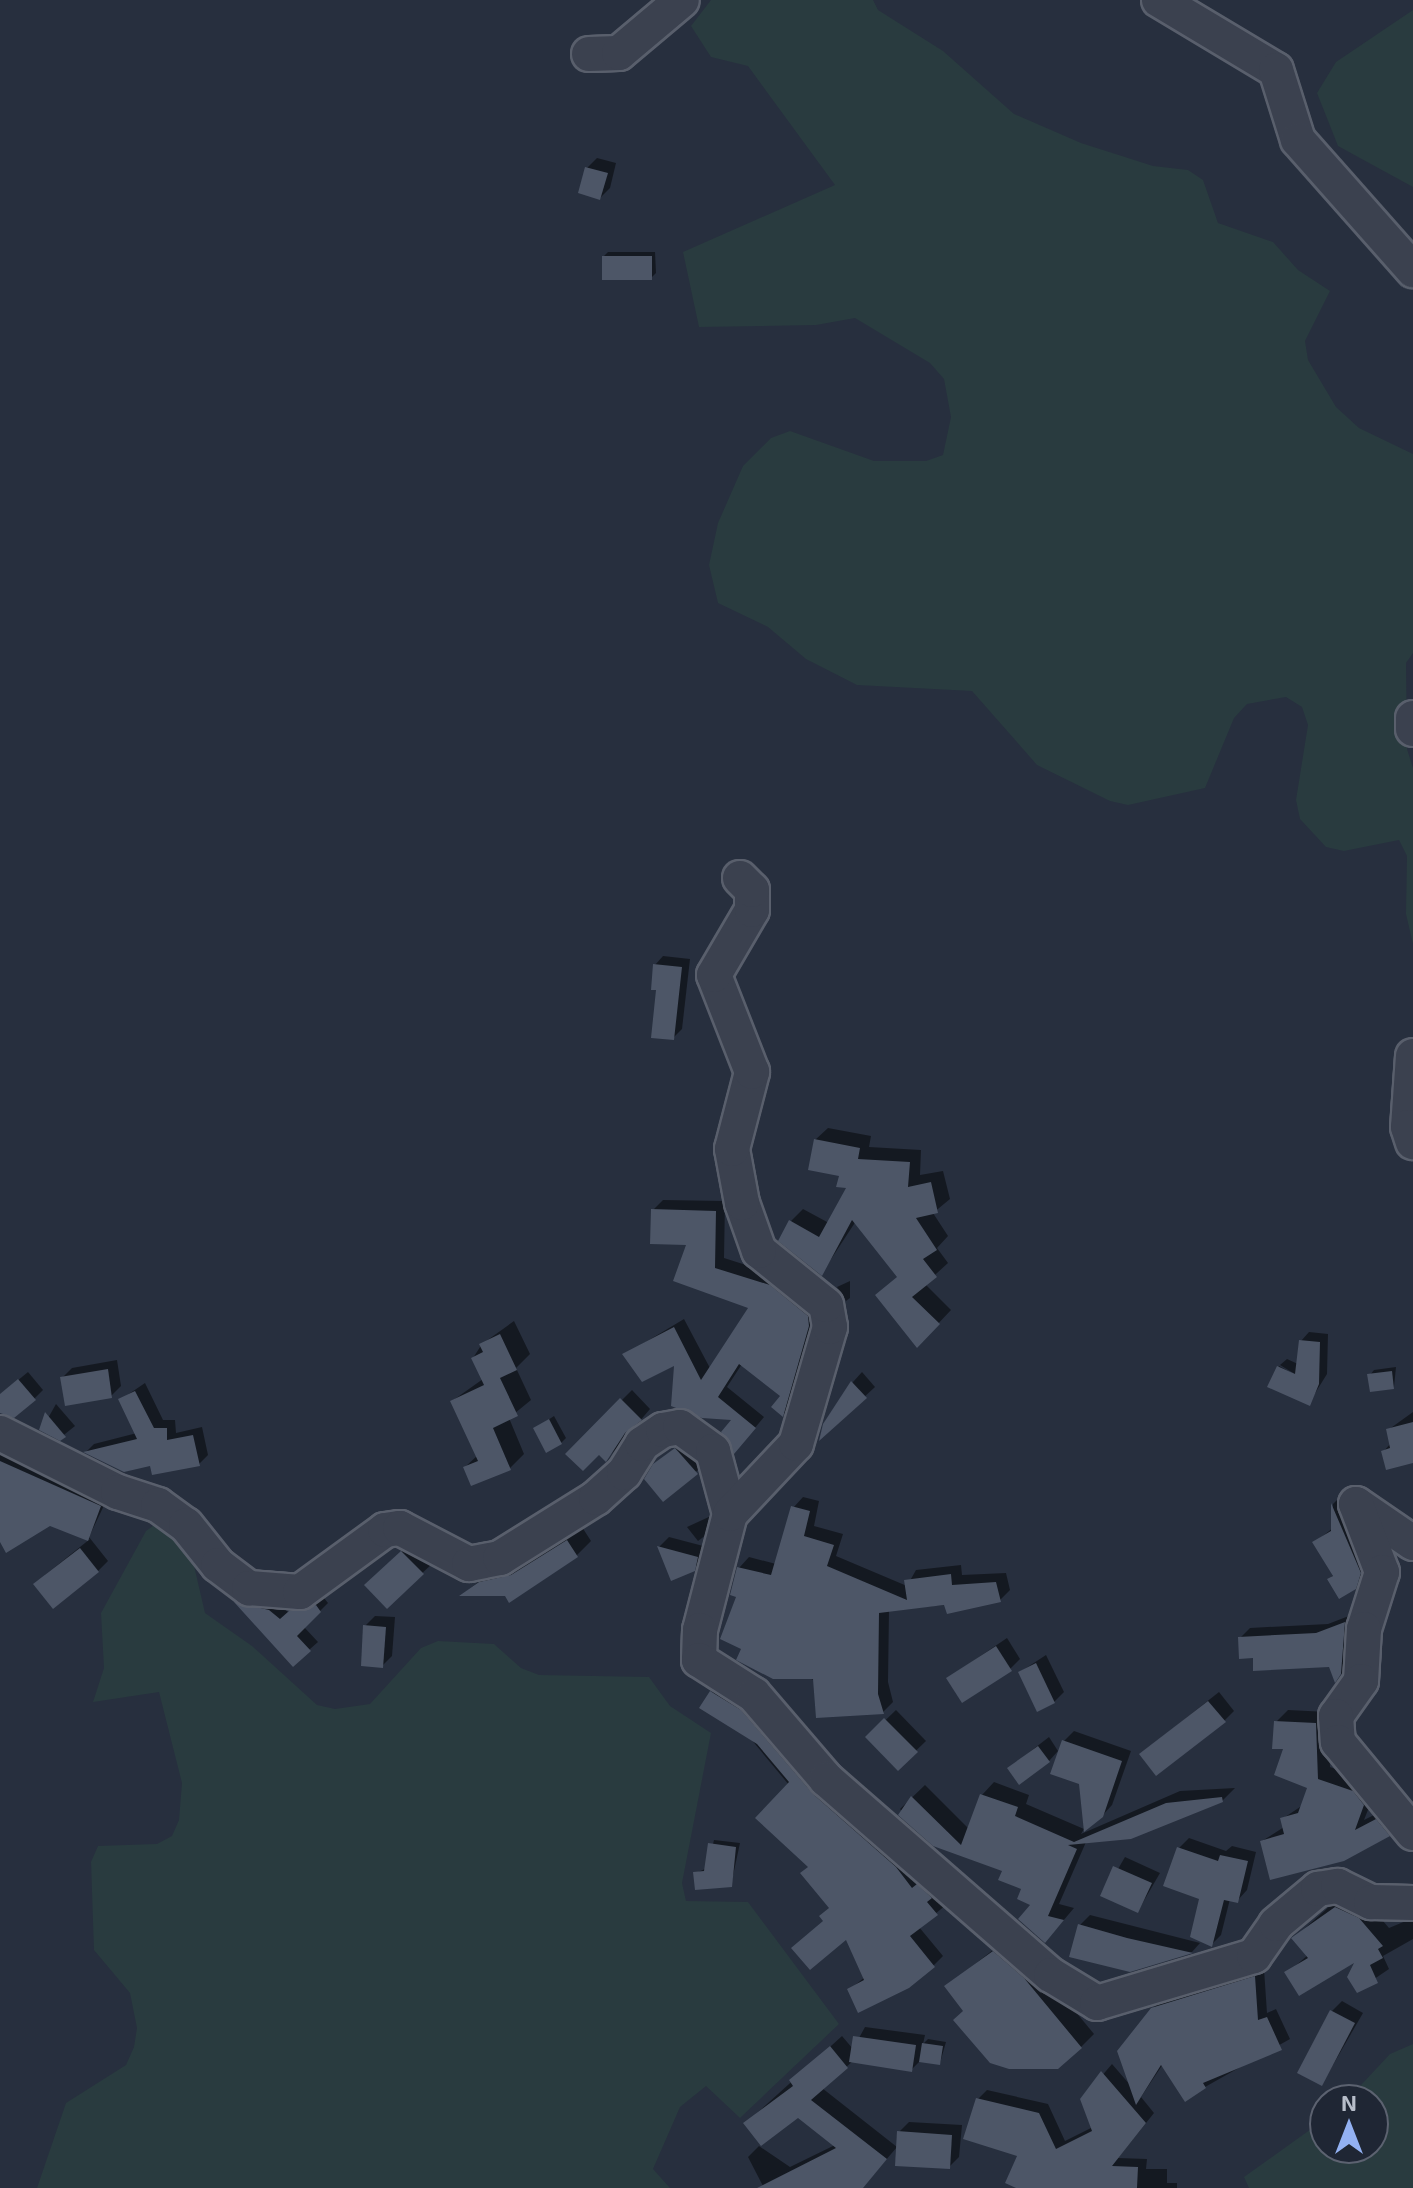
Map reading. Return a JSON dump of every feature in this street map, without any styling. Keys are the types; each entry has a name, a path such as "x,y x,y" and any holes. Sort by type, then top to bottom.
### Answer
{"street":[{"path":"589,54 619,53 682,0"},
{"path":"1159,0 1276,70 1298,140 1413,270"},
{"path":"1413,718 1413,729"},
{"path":"740,878 752,890 752,910 714,975 752,1072 732,1149 742,1203 759,1251 826,1305 830,1327 796,1444 730,1514 700,1630 699,1660 754,1695 834,1786 1051,1975 1097,2003 1254,1956 1276,1924 1318,1889 1338,1886 1371,1902 1413,1903"},
{"path":"1413,1056 1408,1127 1413,1142"},
{"path":"0,1433 118,1492 158,1505 186,1525 218,1565 249,1588 300,1592 385,1530 400,1528 469,1564 500,1558 596,1498 624,1473 642,1444 663,1430 680,1427 713,1451 730,1514"},
{"path":"1413,1543 1356,1504 1382,1572 1364,1629 1361,1681 1336,1716 1338,1742 1413,1833"}],"shaded area":[{"path":"711,0 873,0 878,10 943,51 1014,114 1081,143 1153,166 1188,170 1203,180 1218,223 1273,242 1298,270 1330,291 1305,341 1308,360 1336,407 1359,428 1413,454 1413,653 1406,663 1407,749 1413,768 1413,944 1406,914 1407,856 1399,840 1344,851 1326,847 1300,819 1296,800 1308,725 1302,707 1286,697 1247,704 1234,718 1205,788 1128,805 1110,801 1037,765 972,691 857,685 806,659 768,627 718,603 709,565 718,523 743,466 771,438 790,431 874,461 926,461 943,455 951,417 944,379 930,363 855,318 816,325 699,327 683,252 835,185 748,66 711,57 691,26"},
{"path":"1413,10 1413,187 1338,146 1317,93 1336,62"},
{"path":"161,1520 189,1544 205,1613 252,1646 317,1705 335,1709 370,1704 421,1648 438,1641 494,1644 521,1668 539,1675 649,1677 670,1706 711,1733 682,1883 686,1901 748,1902 839,2024 740,2118 706,2086 680,2107 653,2169 670,2188 37,2188 66,2103 126,2065 134,2047 137,2028 130,1993 94,1950 91,1862 98,1846 157,1844 172,1836 179,1820 182,1783 159,1692 93,1702 104,1668 101,1613 146,1531"},
{"path":"1413,2044 1413,2188 1249,2188 1244,2177 1309,2130 1309,2164 1389,2164 1389,2084 1362,2084 1390,2054"}],"building":[{"path":"585,167 608,173 600,200 578,193"},
{"path":"602,256 652,256 652,280 602,280"},
{"path":"653,964 682,967 674,1040 651,1038 656,990 651,990"},
{"path":"814,1139 860,1148 858,1159 910,1162 908,1187 931,1182 938,1213 916,1218 937,1250 923,1259 937,1277 912,1297 940,1324 917,1348 875,1295 897,1277 852,1220 822,1276 778,1241 789,1220 819,1237 846,1188 836,1187 839,1176 808,1170"},
{"path":"651,1209 716,1211 715,1268 770,1285 808,1316 809,1326 783,1417 771,1407 780,1396 739,1364 718,1397 756,1428 734,1454 721,1432 731,1420 702,1418 671,1406 674,1366 642,1382 622,1354 674,1327 701,1380 748,1308 673,1281 686,1245 650,1244"},
{"path":"500,1334 517,1370 500,1378 518,1416 493,1428 511,1470 471,1486 463,1467 478,1461 450,1401 484,1385 471,1358 483,1352 479,1344"},
{"path":"1299,1340 1320,1342 1319,1384 1310,1406 1267,1387 1277,1366 1295,1374"},
{"path":"108,1369 112,1398 65,1406 60,1377"},
{"path":"1392,1371 1394,1389 1370,1392 1367,1374"},
{"path":"18,1379 36,1400 14,1418 0,1413 0,1394"},
{"path":"851,1381 867,1398 819,1441 823,1424"},
{"path":"135,1391 154,1428 167,1428 167,1440 193,1435 200,1466 152,1475 150,1466 124,1472 83,1452 137,1439 118,1399"},
{"path":"620,1398 642,1420 625,1433 606,1462 599,1455 583,1471 565,1454"},
{"path":"45,1412 66,1437 60,1441 39,1430"},
{"path":"549,1419 562,1444 546,1453 533,1428"},
{"path":"1413,1422 1413,1463 1386,1470 1381,1451 1390,1448 1386,1429"},
{"path":"675,1448 698,1474 663,1502 644,1479 653,1464"},
{"path":"0,1461 101,1506 88,1541 50,1526 6,1553 0,1542"},
{"path":"1331,1503 1361,1573 1356,1589 1339,1599 1327,1579 1333,1576 1312,1542 1331,1531"},
{"path":"791,1506 810,1511 804,1536 834,1545 827,1566 907,1600 904,1580 951,1574 952,1585 996,1582 1001,1602 947,1614 944,1605 879,1613 878,1694 884,1714 816,1718 813,1679 773,1679 736,1660 741,1649 720,1639 736,1597 730,1595 737,1567 771,1575"},
{"path":"567,1540 578,1557 509,1603 505,1596 459,1596 479,1582 511,1575"},
{"path":"657,1546 698,1557 695,1571 671,1581"},
{"path":"80,1548 99,1572 53,1609 33,1584"},
{"path":"401,1551 424,1574 387,1609 364,1585"},
{"path":"234,1602 269,1610 280,1619 289,1611 316,1605 321,1612 297,1636 311,1651 293,1667"},
{"path":"1345,1622 1341,1674 1335,1683 1329,1667 1253,1671 1253,1658 1239,1659 1238,1637 1316,1633"},
{"path":"363,1625 386,1627 383,1668 361,1666"},
{"path":"996,1646 1012,1671 962,1703 946,1678"},
{"path":"1036,1663 1055,1703 1037,1712 1018,1672"},
{"path":"710,1691 741,1710 813,1794 896,1867 912,1888 917,1884 932,1898 927,1902 938,1915 910,1936 935,1967 909,1988 858,2013 847,1989 864,1980 846,1940 810,1970 791,1948 823,1921 819,1916 829,1908 800,1873 808,1867 755,1818 789,1782 757,1744 699,1708"},
{"path":"1208,1701 1226,1722 1156,1776 1139,1754"},
{"path":"884,1718 918,1752 898,1771 865,1737"},
{"path":"1274,1721 1316,1723 1318,1779 1353,1791 1364,1805 1355,1830 1376,1819 1390,1836 1344,1861 1270,1880 1260,1841 1284,1834 1280,1818 1298,1813 1307,1788 1274,1775 1283,1749 1272,1749"},
{"path":"1062,1740 1122,1761 1103,1817 1084,1832 1079,1784 1050,1774"},
{"path":"1038,1746 1050,1762 1019,1785 1007,1768"},
{"path":"980,1794 1018,1807 1015,1816 1074,1842 1166,1803 1222,1797 1223,1802 1131,1839 1068,1845 1077,1849 1048,1916 1064,1920 1045,1943 1018,1919 1030,1905 1017,1899 1021,1889 998,1880 1002,1871 933,1846 898,1815 911,1796 961,1845"},
{"path":"708,1843 736,1847 732,1887 695,1890 693,1872 704,1871"},
{"path":"1177,1847 1218,1861 1220,1855 1248,1861 1238,1903 1224,1900 1212,1947 1190,1937 1199,1899 1163,1886"},
{"path":"1113,1866 1152,1883 1138,1913 1100,1896"},
{"path":"1335,1907 1359,1918 1383,1946 1378,1949 1383,1958 1370,1965 1378,1983 1357,1993 1347,1977 1354,1963 1299,1996 1284,1972 1308,1958 1291,1938"},
{"path":"1078,1924 1193,1953 1130,1972 1069,1957"},
{"path":"993,1951 1024,1978 1082,2048 1058,2069 1009,2069 990,2063 953,2020 963,2011 944,1986"},
{"path":"1255,1976 1258,2020 1267,2017 1282,2050 1203,2083 1206,2088 1185,2102 1161,2065 1136,2105 1117,2051 1151,2008"},
{"path":"1330,2010 1355,2023 1323,2084 1297,2073"},
{"path":"853,2036 916,2045 912,2072 849,2062"},
{"path":"922,2043 943,2046 940,2065 919,2062"},
{"path":"830,2046 848,2068 811,2100 887,2159 863,2188 757,2188 836,2148 798,2118 761,2146 743,2123 793,2086 789,2080"},
{"path":"1101,2071 1146,2123 1112,2166 1138,2167 1137,2188 1016,2188 1005,2183 1017,2156 963,2139 976,2098 1039,2113 1056,2149 1092,2131 1080,2099"},
{"path":"897,2131 952,2135 950,2169 895,2166"}]}
